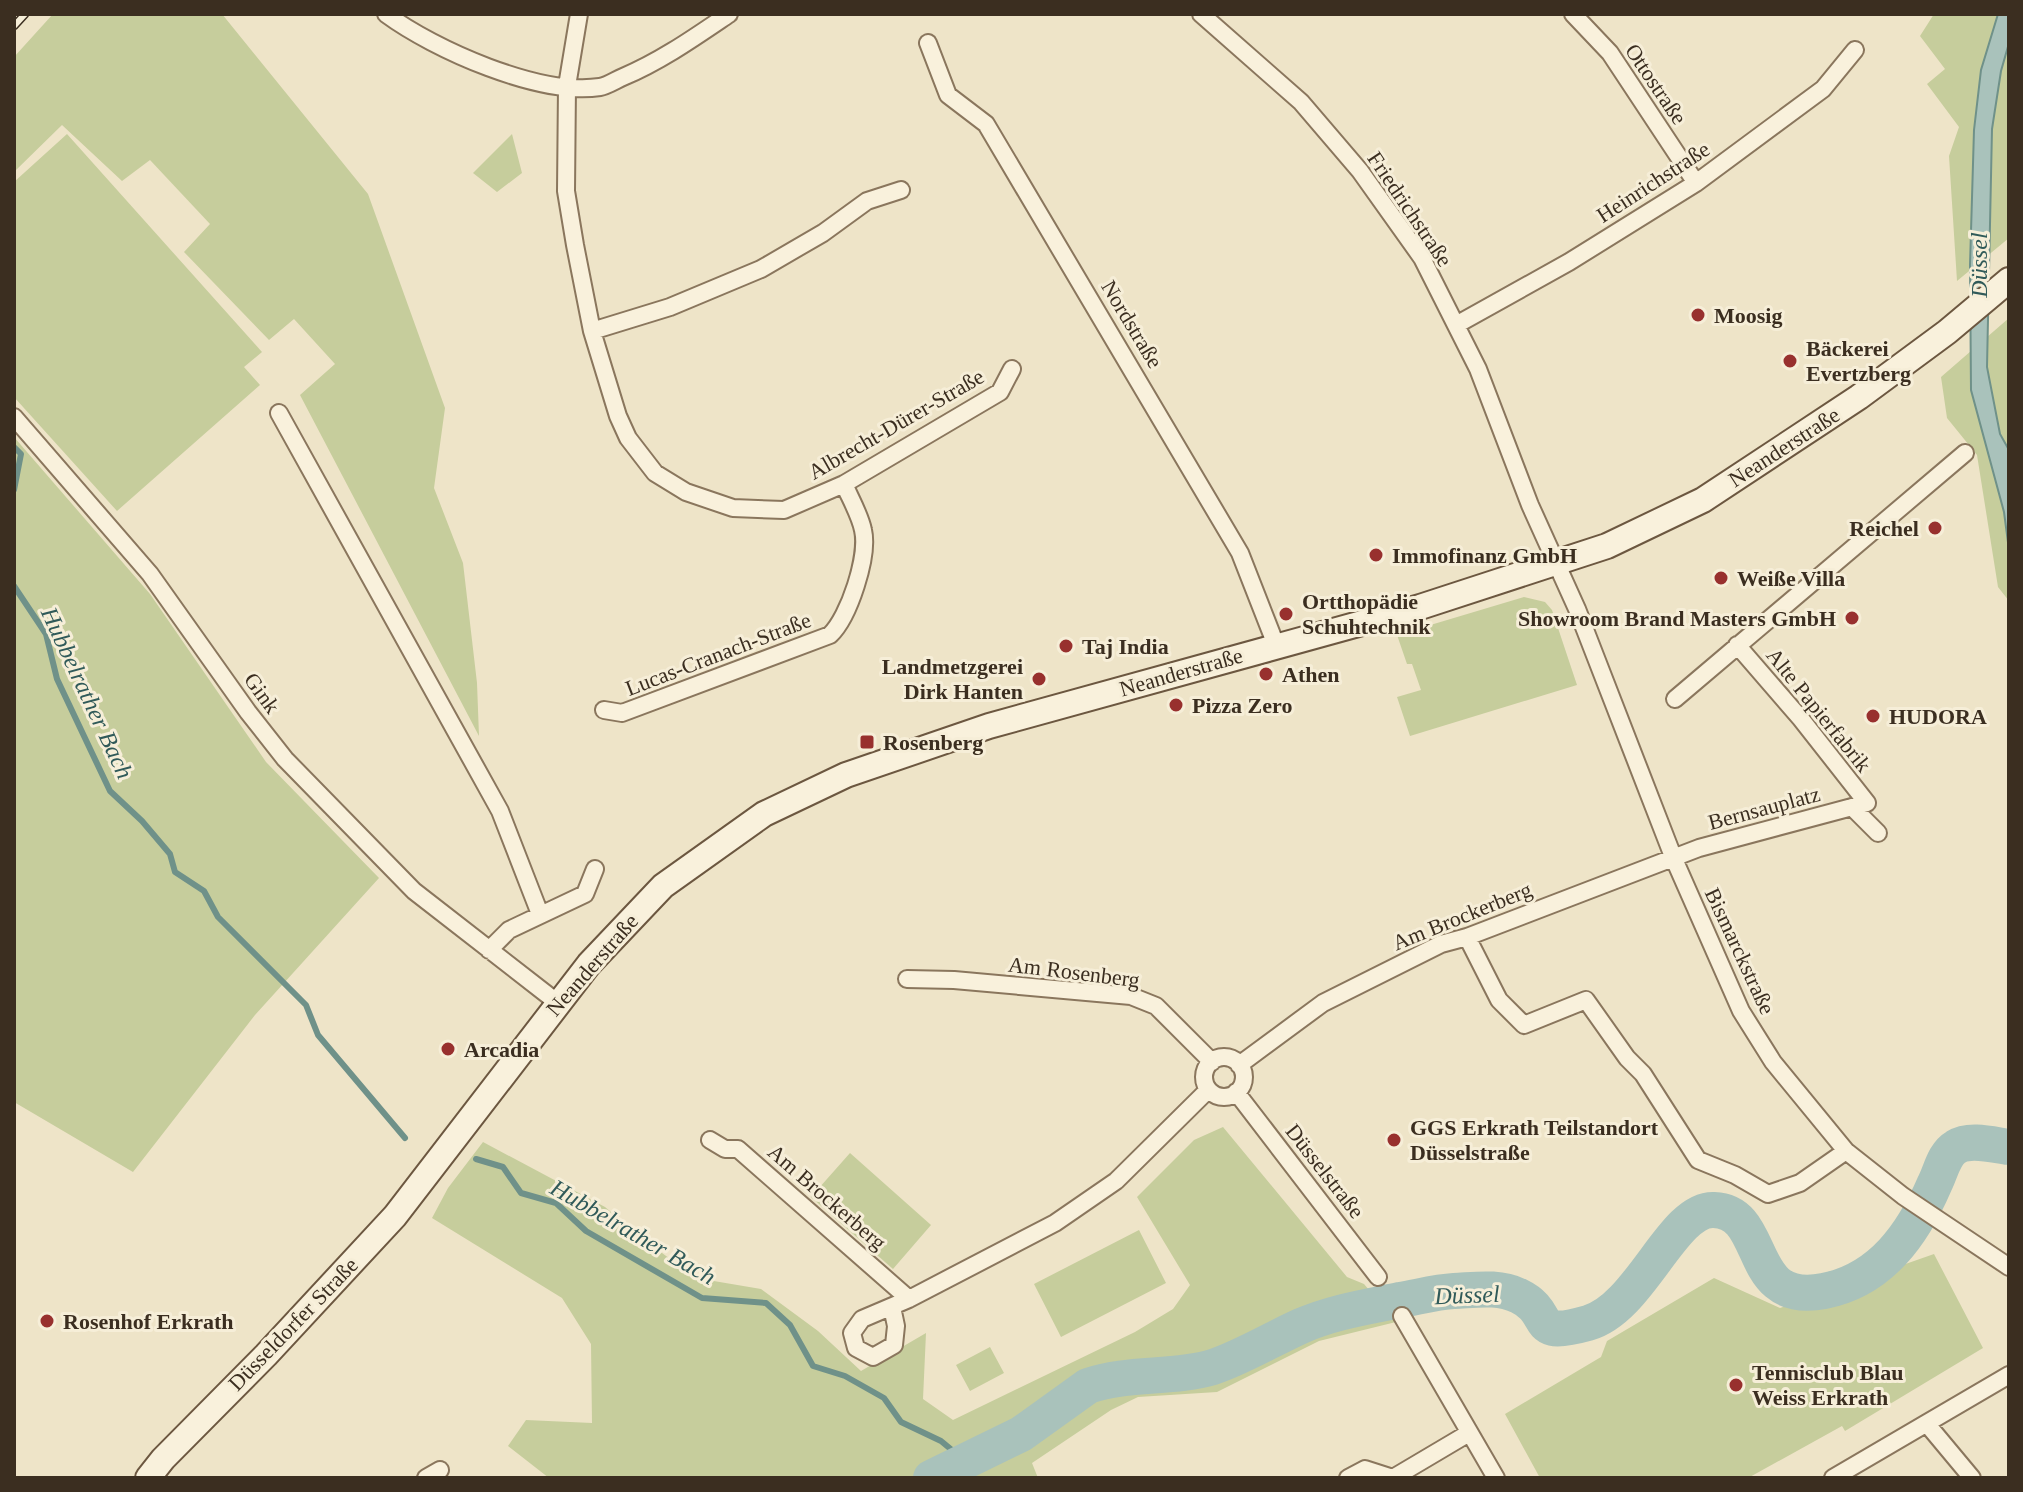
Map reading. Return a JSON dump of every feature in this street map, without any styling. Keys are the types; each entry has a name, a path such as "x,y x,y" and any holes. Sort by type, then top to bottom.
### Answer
{"main road":[{"name":"Neanderstraße","path":"433,1166 589,964 663,886 764,814 846,775 989,726 1420,607 1607,546 1703,500 1859,397 1947,332 2009,280"},
{"name":"Düsseldorfer Straße","path":"148,1478 393,1218 433,1166"}],"street":[{"path":"386,14 422,37 493,68 567,86 601,87 642,69 729,14"},
{"name":"Albrecht-Dürer-Straße","path":"579,14 567,86 566,191 592,331 618,416 628,438 655,473 686,492 733,508 784,510 844,484 1000,392 1012,369"},
{"name":"Friedrichstraße","path":"1201,14 1301,102 1360,171 1422,258 1478,369 1530,505 1556,562"},
{"name":"Ottostraße","path":"1573,14 1610,53 1696,183"},
{"name":"Nordstraße","path":"928,43 948,95 986,124 1240,553 1276,645"},
{"name":"Heinrichstraße","path":"1456,325 1569,262 1696,183 1823,89 1855,50"},
{"path":"592,331 670,307 761,269 823,233 867,201 901,190"},
{"path":"279,413 500,811 540,914"},
{"name":"Gink","path":"14,417 150,574 285,759 414,891 558,1003"},
{"name":"Alte Papierfabrik","path":"1675,699 1965,453"},
{"name":"Lucas-Cranach-Straße","path":"604,710 622,713 830,635 839,627 860,571 864,531 844,484"},
{"name":"Bismarckstraße","path":"1556,562 1674,859 1741,1011 1773,1062 1846,1151 1948,1228 2009,1267"},
{"name":"Alte Papierfabrik","path":"1737,645 1801,719 1878,833"},
{"name":"Bernsauplatz","path":"1674,859 1699,848 1859,805"},
{"name":"Am Brockerberg","path":"1239,1065 1323,1003 1441,944 1674,859"},
{"path":"489,950 509,930 585,894 595,869"},
{"path":"1467,937 1499,1000 1524,1025 1586,1000 1627,1058 1643,1074 1698,1160 1735,1175 1768,1194 1800,1183 1846,1151"},
{"name":"Am Rosenberg","path":"907,979 954,980 1131,996 1156,1006 1212,1062"},
{"path":"1223,1057 1239,1065 1243,1082 1236,1092 1225,1097 1208,1090 1204,1078 1212,1062 1223,1057"},
{"path":"892,1307 1055,1223 1116,1181 1208,1090"},
{"name":"Düsselstraße","path":"1236,1092 1378,1277"},
{"name":"Am Brockerberg","path":"710,1140 725,1149 738,1149 909,1299"},
{"path":"1402,1316 1496,1478"},
{"path":"1833,1478 2009,1375"},
{"path":"1927,1424 1972,1478"},
{"path":"1348,1478 1365,1469 1393,1478 1469,1433"}],"green space":[{"path":"53,14 222,14 368,194 445,408 434,488 463,563 477,683 479,736 300,395 335,364 294,319 269,340 184,252 210,224 150,160 122,181 62,125 14,172 14,57"},
{"path":"1934,14 2009,14 2009,238 1957,281 1949,156 1959,127 1927,84 1945,69 1920,36"},
{"path":"67,134 262,352 244,367 260,385 117,511 14,397 14,182"},
{"path":"512,134 522,173 497,192 473,173"},
{"path":"2009,318 2009,601 1998,587 1977,455 1947,418 1941,377"},
{"path":"14,437 150,594 266,762 379,878 255,1015 133,1172 14,1102"},
{"path":"1524,597 1545,602 1552,610 1577,685 1410,736 1397,697 1421,690 1412,664 1407,664 1397,635"},
{"path":"1223,1127 1347,1277 1364,1284 1396,1322 1319,1341 1217,1392 1138,1397 1111,1410 1032,1463 1038,1478 549,1478 508,1446 526,1420 592,1423 591,1344 562,1298 432,1218 448,1188 483,1142 605,1207 696,1278 761,1289 818,1331 861,1371 926,1333 923,1399 953,1420 1135,1332 1173,1309 1190,1285 1137,1197 1194,1140"},
{"path":"850,1153 931,1225 893,1269 811,1197"},
{"path":"1139,1230 1166,1283 1061,1337 1034,1284"},
{"name":"Tennisclub Blau Weiss Erkrath","path":"1934,1254 1983,1348 1845,1431 1842,1426 1748,1478 1540,1478 1505,1414 1601,1357 1607,1341 1714,1278 1780,1308"},
{"path":"990,1347 1004,1373 970,1391 956,1365"}],"water":[{"path":"1998,14 2009,14 2009,43 2001,71 1992,129 1987,367 2000,434 2009,450 2009,550 2004,512 1971,390 1970,265 1974,130 1981,70"}],"waterway":[{"name":"Hubbelrather Bach","path":"14,447 21,454 14,490"},
{"name":"Hubbelrather Bach","path":"14,586 46,634 57,679 110,791 142,821 170,854 175,872 204,891 218,917 306,1005 318,1035 405,1138"},
{"name":"Düssel","path":"931,1478 1021,1434 1088,1386 1213,1367 1301,1326 1350,1310 1440,1292 1495,1290 1511,1293 1530,1303 1549,1327 1588,1323 1607,1314 1624,1299 1684,1225 1699,1214 1714,1210 1731,1215 1743,1226 1768,1273 1781,1285 1798,1292 1824,1291 1844,1285 1862,1277 1893,1252 1916,1220 1952,1150 1962,1144 1975,1143 2009,1147"},
{"name":"Hubbelrather Bach","path":"476,1159 503,1167 521,1193 556,1203 586,1231 702,1298 766,1303 790,1325 813,1366 845,1376 884,1398 901,1422 941,1441 964,1460"}],"railway":[{"path":"14,26 25,14"}],"place":[{"name":"Moosig","path":"1698,315"},
{"name":"Bäckerei Evertzberg","path":"1790,361"},
{"name":"Reichel","path":"1935,528"},
{"name":"Immofinanz GmbH","path":"1376,555"},
{"name":"Weiße Villa","path":"1721,578"},
{"name":"Ortthopädie Schuhtechnik","path":"1286,614"},
{"name":"Showroom Brand Masters GmbH","path":"1852,618"},
{"name":"Taj India","path":"1066,646"},
{"name":"Athen","path":"1266,674"},
{"name":"Landmetzgerei Dirk Hanten","path":"1039,679"},
{"name":"Pizza Zero","path":"1176,705"},
{"name":"HUDORA","path":"1873,716"},
{"name":"Rosenberg","path":"867,742"},
{"name":"Arcadia","path":"448,1049"},
{"name":"GGS Erkrath Teilstandort Düsselstraße","path":"1394,1140"},
{"name":"Rosenhof Erkrath","path":"47,1321"},
{"name":"Tennisclub Blau Weiss Erkrath","path":"1736,1385"}]}
